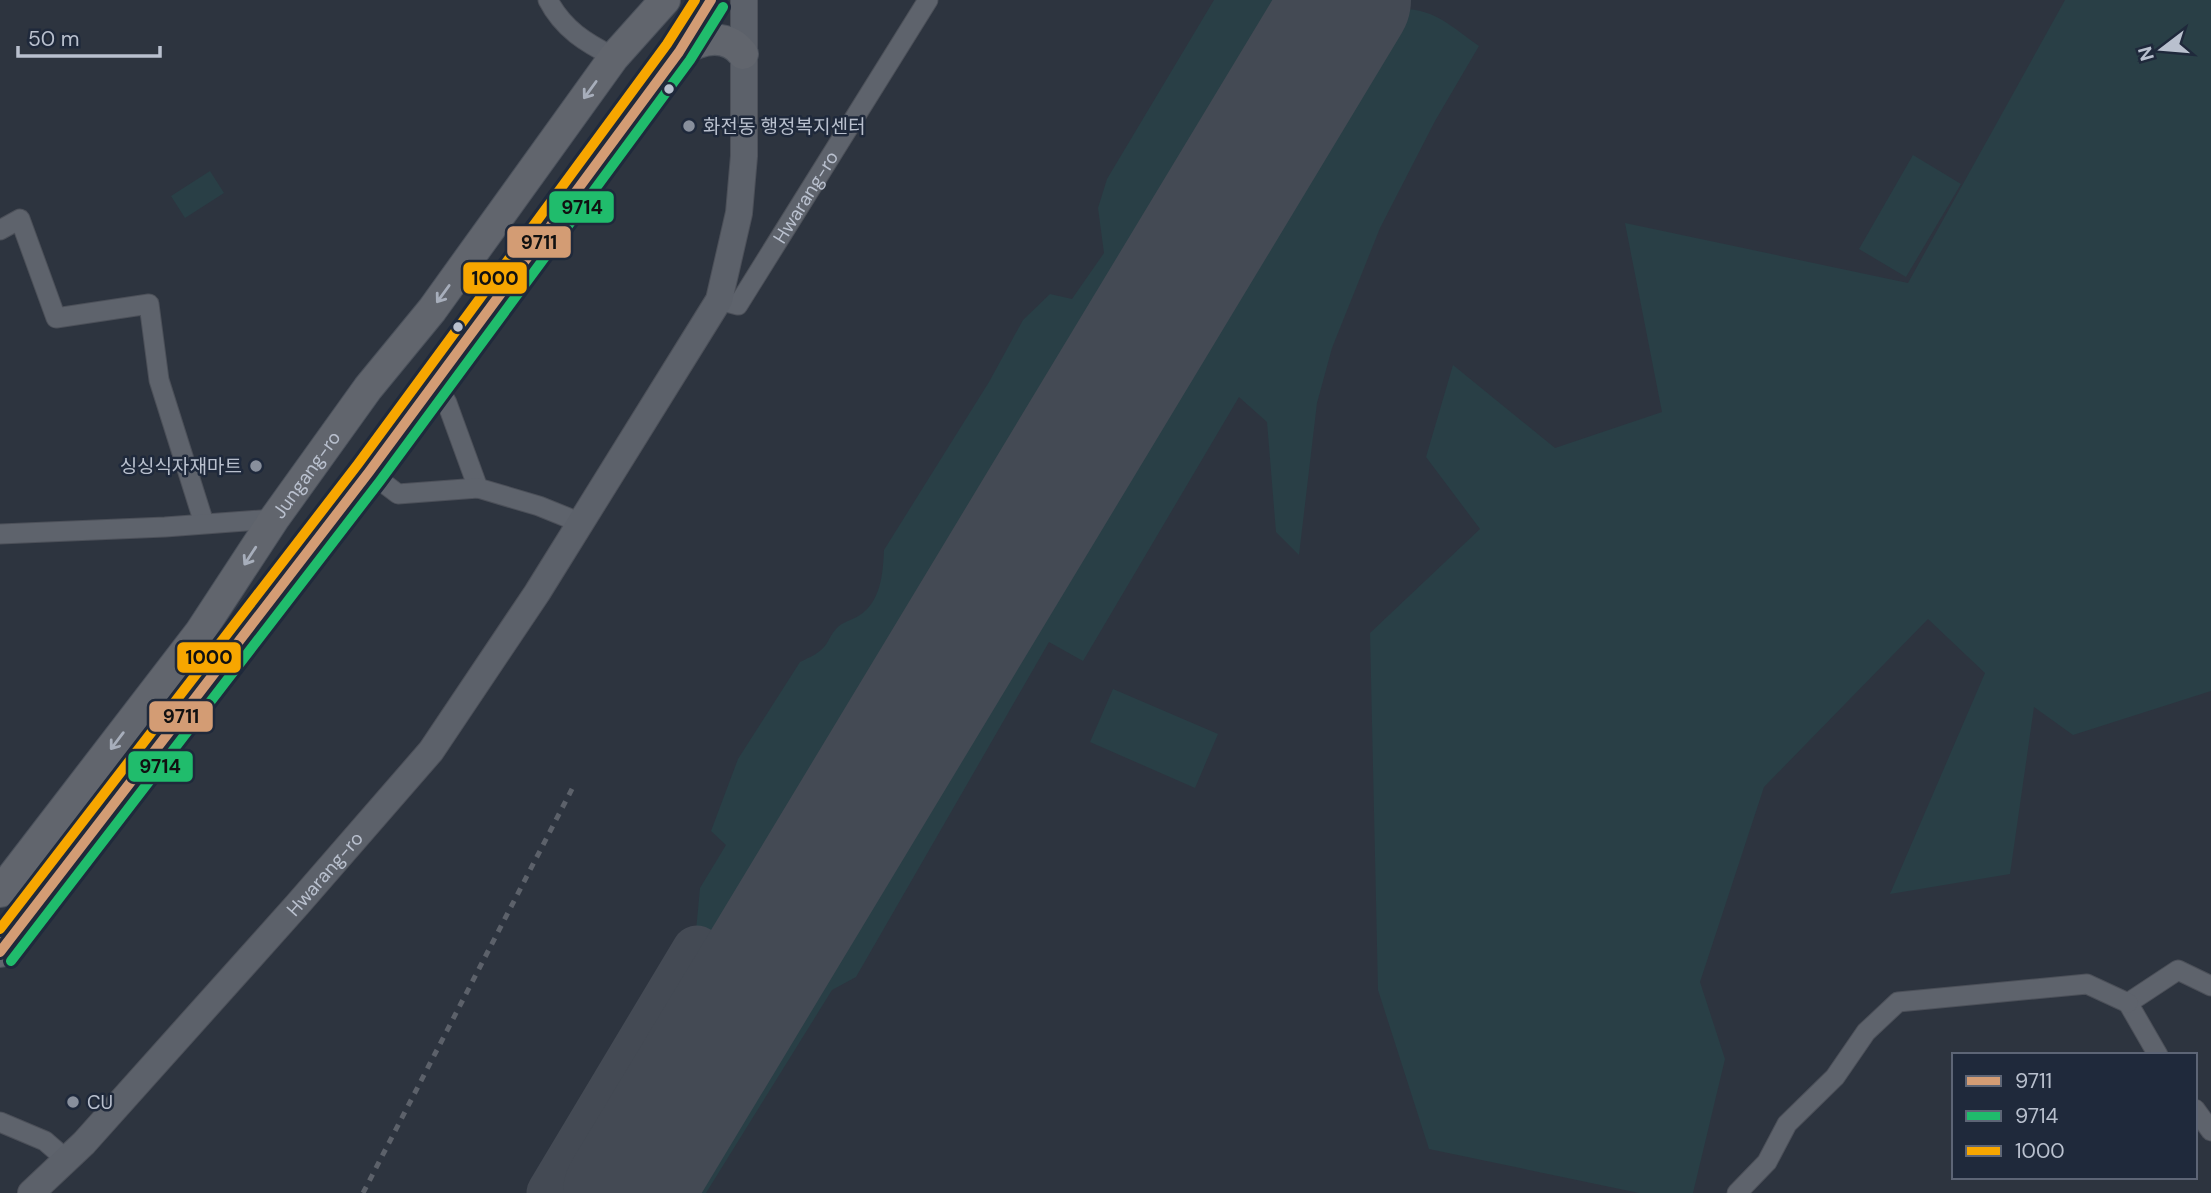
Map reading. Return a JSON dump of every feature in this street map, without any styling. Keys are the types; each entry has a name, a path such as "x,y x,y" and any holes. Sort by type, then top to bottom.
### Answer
{"main road":[{"name":"Jungang-ro","path":"0,892 200,632 274,519 368,388 432,310 614,58 665,0"},
{"path":"0,952 369,472 678,52 711,0"},
{"name":"Hwarang-ro","path":"31,1193 68,1161 431,751 581,523 719,300 739,213 744,156 744,0"},
{"path":"678,52 695,43 713,40 733,44 743,54"}],"street":[{"path":"548,0 565,25 588,44 614,58"},
{"name":"Hwarang-ro","path":"719,300 738,306 928,0"},
{"path":"0,230 20,219 56,318 149,304 159,380 204,523"},
{"path":"435,382 447,403 478,488"},
{"path":"369,472 398,494 478,488 539,506 581,523"},
{"path":"0,534 274,519"},
{"path":"2127,1003 2178,970 2211,986"},
{"path":"1737,1193 1767,1162 1787,1124 1835,1077 1866,1032 1899,1002 2087,984 2127,1003 2157,1053"},
{"path":"2197,1112 2211,1131"},
{"path":"0,1122 45,1141 68,1161"}],"shaded area":[{"path":"1214,0 1321,0 722,991 703,974 717,949 696,931 700,888 726,845 711,831 738,759 800,662 822,649 839,626 860,615 872,602 882,577 884,550 989,382 1023,320 1050,294 1072,299 1104,253 1098,208 1107,179"},
{"path":"2065,0 2211,0 2211,691 2073,735 2034,707 2010,874 1890,894 1985,673 1928,619 1764,787 1700,982 1725,1059 1693,1193 1639,1193 1429,1149 1378,990 1370,633 1480,529 1426,457 1453,365 1555,448 1662,412 1625,223 1908,283"},
{"path":"1400,9 1433,15 1479,46 1435,121 1380,228 1332,348 1317,403 1299,555 1276,532 1267,422 1239,397 1083,661 1049,642 856,977 832,990 706,1193 661,1193 1370,27 1379,17"},
{"path":"1913,155 1961,184 1906,277 1859,249"},
{"path":"210,171 224,193 185,218 171,196"},
{"path":"1113,689 1218,734 1195,788 1090,742"}],"taxiway":[{"path":"552,1193 697,951"},
{"path":"657,1018 676,1011 705,1016 722,1015 741,1003"}],"runway":[{"path":"627,1193 1347,0"}],"railway":[{"path":"363,1193 573,787"}],"transit line":[{"name":"1000","path":"0,929 358,464 667,44 695,0"},
{"name":"9711","path":"0,952 369,472 679,52 711,0"},
{"name":"9714","path":"11,961 380,481 690,60 723,7"}],"place":[{"name":"화전동 행정복지센터","path":"689,126"},
{"name":"싱싱식자재마트","path":"256,466"},
{"name":"CU","path":"73,1102"}]}
